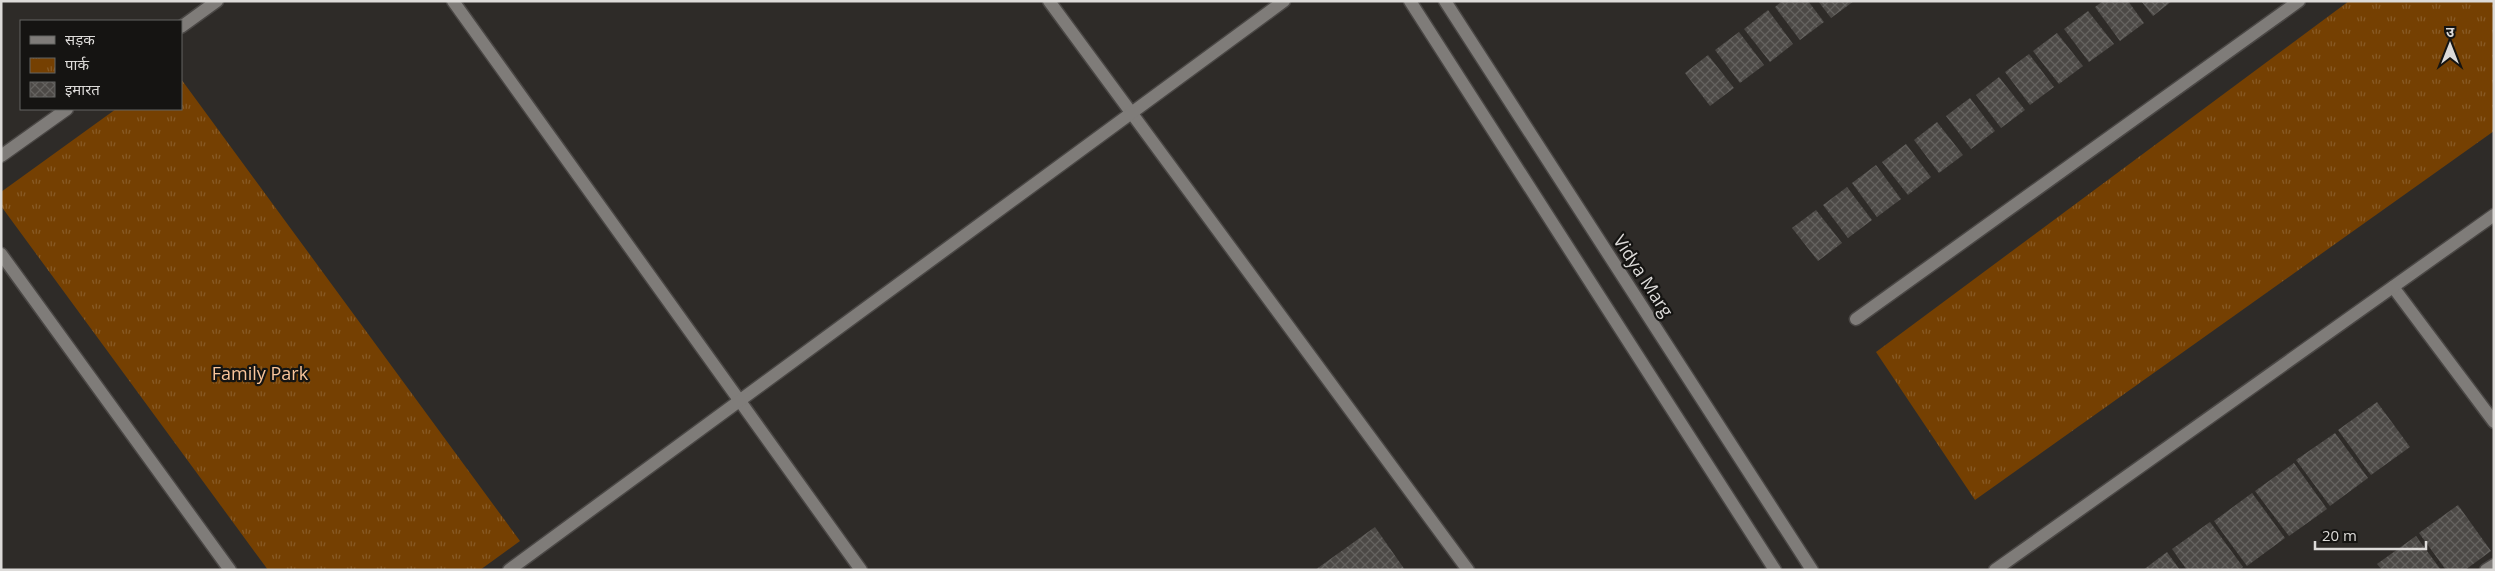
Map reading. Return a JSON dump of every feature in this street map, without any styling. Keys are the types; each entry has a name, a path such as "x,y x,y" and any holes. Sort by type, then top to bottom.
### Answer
{"street":[{"path":"182,26 217,1"},
{"path":"453,1 861,570"},
{"path":"1049,1 1468,570"},
{"path":"509,570 1284,1"},
{"path":"1410,1 1775,570"},
{"name":"Vidya Marg","path":"1445,1 1812,570"},
{"path":"1856,319 2299,1"},
{"path":"1,156 66,110"},
{"path":"1995,570 2494,216"},
{"path":"1,254 230,570"},
{"path":"2393,287 2494,422"},
{"path":"2486,570 2494,564"}],"green space":[{"path":"2349,1 2494,1 2494,131 1975,500 1876,352"},
{"name":"Family Park","path":"182,80 520,541 480,570 268,570 1,206 1,192 115,110 182,110"}],"building":[{"path":"1782,1 1808,1 1824,22 1800,40 1775,7"},
{"path":"1818,1 1854,1 1831,18"},
{"path":"2103,1 2128,1 2144,23 2120,41 2095,7"},
{"path":"2141,1 2172,1 2153,16"},
{"path":"1768,10 1793,44 1770,62 1744,29"},
{"path":"2088,11 2114,44 2089,62 2064,29"},
{"path":"1739,32 1764,65 1740,83 1715,50"},
{"path":"2057,33 2083,66 2059,84 2033,51"},
{"path":"2029,54 2054,87 2030,105 2005,72"},
{"path":"1708,55 1734,88 1710,106 1685,73"},
{"path":"1999,77 2025,110 2001,128 1976,95"},
{"path":"1970,98 1995,131 1971,149 1946,116"},
{"path":"1937,122 1963,155 1939,173 1914,140"},
{"path":"1906,144 1931,177 1908,195 1882,162"},
{"path":"1876,165 1901,199 1877,217 1852,183"},
{"path":"1847,187 1872,220 1848,238 1823,205"},
{"path":"1816,210 1842,243 1818,261 1792,228"},
{"path":"2377,402 2410,447 2371,475 2338,430"},
{"path":"2335,433 2368,478 2330,506 2296,460"},
{"path":"2294,463 2327,509 2289,536 2255,491"},
{"path":"2252,493 2285,538 2247,566 2214,521"},
{"path":"2458,505 2491,551 2465,570 2446,570 2419,533"},
{"path":"2210,522 2243,567 2239,570 2187,570 2172,549"},
{"path":"1375,527 1405,570 1315,570"},
{"path":"2416,536 2441,570 2382,570 2377,564"},
{"path":"2167,552 2180,570 2143,570"}]}
